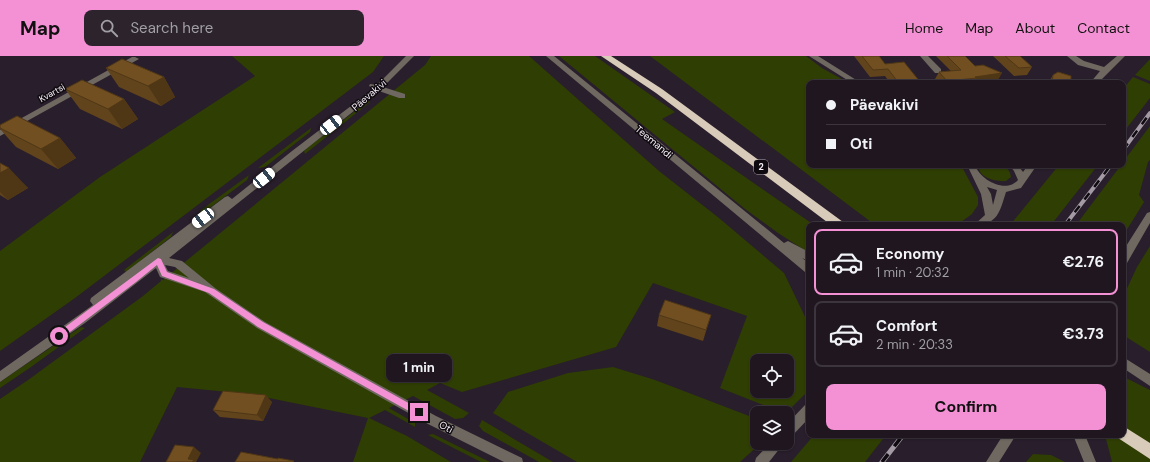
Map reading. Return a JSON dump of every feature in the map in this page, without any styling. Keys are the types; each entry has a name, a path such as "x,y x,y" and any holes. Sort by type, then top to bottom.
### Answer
{"highway":[{"name":"2","path":"604,56 659,91 835,222"},
{"name":"2","path":"618,56 640,73 659,91"},
{"path":"1126,435 1150,452"}],"street":[{"name":"Päevakivi","path":"375,86 406,56"},
{"name":"Päevakivi","path":"0,369 155,258 375,86 404,63 410,56"},
{"name":"Teemandi","path":"550,56 806,266"},
{"path":"813,56 852,80"},
{"path":"924,56 938,71"},
{"path":"1071,56 1081,63 1105,70"},
{"path":"1097,80 1105,70 1121,56"},
{"name":"Kvartsi","path":"0,133 135,59"},
{"path":"375,86 402,96"},
{"path":"971,168 986,194 990,216"},
{"path":"1016,168 1022,179"},
{"path":"978,178 985,183 1002,188 1016,187 1021,183 1030,168"},
{"path":"983,222 995,213 1002,188"},
{"path":"1126,255 1150,215"},
{"name":"Teemandi","path":"759,227 806,255"},
{"name":"Päevakivi","path":"0,377 134,281 155,258"},
{"name":"Oti","path":"155,258 164,274 211,291 261,324 322,359 445,427 516,462"},
{"path":"1126,364 1146,379"},
{"path":"1126,374 1146,379"},
{"path":"794,425 806,412"},
{"path":"992,462 1008,438"},
{"path":"1080,438 1090,462"},
{"path":"761,462 772,450"}],"green space":[{"path":"232,56 384,56 373,72 75,298 0,351 0,251 100,177 255,76"},
{"path":"431,56 529,56 659,171 719,218 784,273 806,319 806,393 793,406 766,406 720,388 747,316 653,283 616,347 462,392 440,383 427,390 469,413 463,418 455,419 413,396 389,408 415,423 415,427 385,410 369,418 407,436 451,462 353,462 368,418 249,394 177,387 140,462 0,462 0,399 143,296 161,281 161,279 163,280 425,65"},
{"path":"559,56 595,56 675,112 662,119 810,222 806,222 806,251 745,209"},
{"path":"650,56 806,56 822,68 844,80 806,80 806,168 963,168 978,197 978,205 972,214 961,222 871,222"},
{"path":"1150,59 1150,81 1135,75"},
{"path":"1133,77 1150,84 1150,98 1126,129 1126,85"},
{"path":"368,101 370,102 305,154 304,151 307,148"},
{"path":"1150,126 1150,160 1148,162 1139,195 1144,202 1126,231 1126,222 1078,222 1119,168 1126,168 1126,158"},
{"path":"311,128 310,132 265,167 258,168"},
{"path":"1007,168 1011,177 1006,181 993,180 984,176 979,169"},
{"path":"1057,168 1096,168 1053,222 1012,222"},
{"path":"249,175 247,180 203,213 200,213 201,210"},
{"path":"173,232 171,237 126,272 124,270"},
{"path":"1150,246 1150,352 1126,337 1126,291 1137,267"},
{"path":"81,327 85,328 0,388 0,382"},
{"path":"613,367 655,380 750,416 750,450 753,450 740,462 577,462 493,413 508,392 568,373"},
{"path":"1126,378 1150,390 1150,462 1112,462 1106,438 1126,438"},
{"path":"482,420 553,462 539,462 483,431 479,426"},
{"path":"433,434 490,462 481,462 428,435"},
{"path":"811,438 884,438 865,462 791,462"},
{"path":"1033,454 1051,455 1065,462 1026,462"}],"building":[{"path":"862,56 879,56 885,64 904,62 919,80 896,80 888,69 873,70"},
{"path":"947,56 965,56 975,66 983,65 1002,73 975,77 977,78 946,80 939,72 961,70"},
{"path":"1005,56 1020,56 1032,67 1019,68"},
{"path":"122,59 164,77 148,86 106,68"},
{"path":"1058,72 1071,76 1071,80 1052,80 1053,75"},
{"path":"82,80 124,99 108,109 65,89"},
{"path":"17,116 60,138 41,149 0,128 0,125"},
{"path":"0,163 9,168 0,173"},
{"path":"665,300 711,315 706,330 659,315"},
{"path":"223,391 266,395 257,415 213,410"},
{"path":"175,445 194,447 188,459 194,460 192,462 166,462"},
{"path":"241,452 278,459 294,461 235,462"}],"railway":[{"path":"1126,146 1150,113"},
{"path":"1067,222 1109,168"},
{"path":"882,462 901,438"}],"route":[{"path":"59,336 134,281 158,260 164,274 211,291 261,324 419,412"}]}
